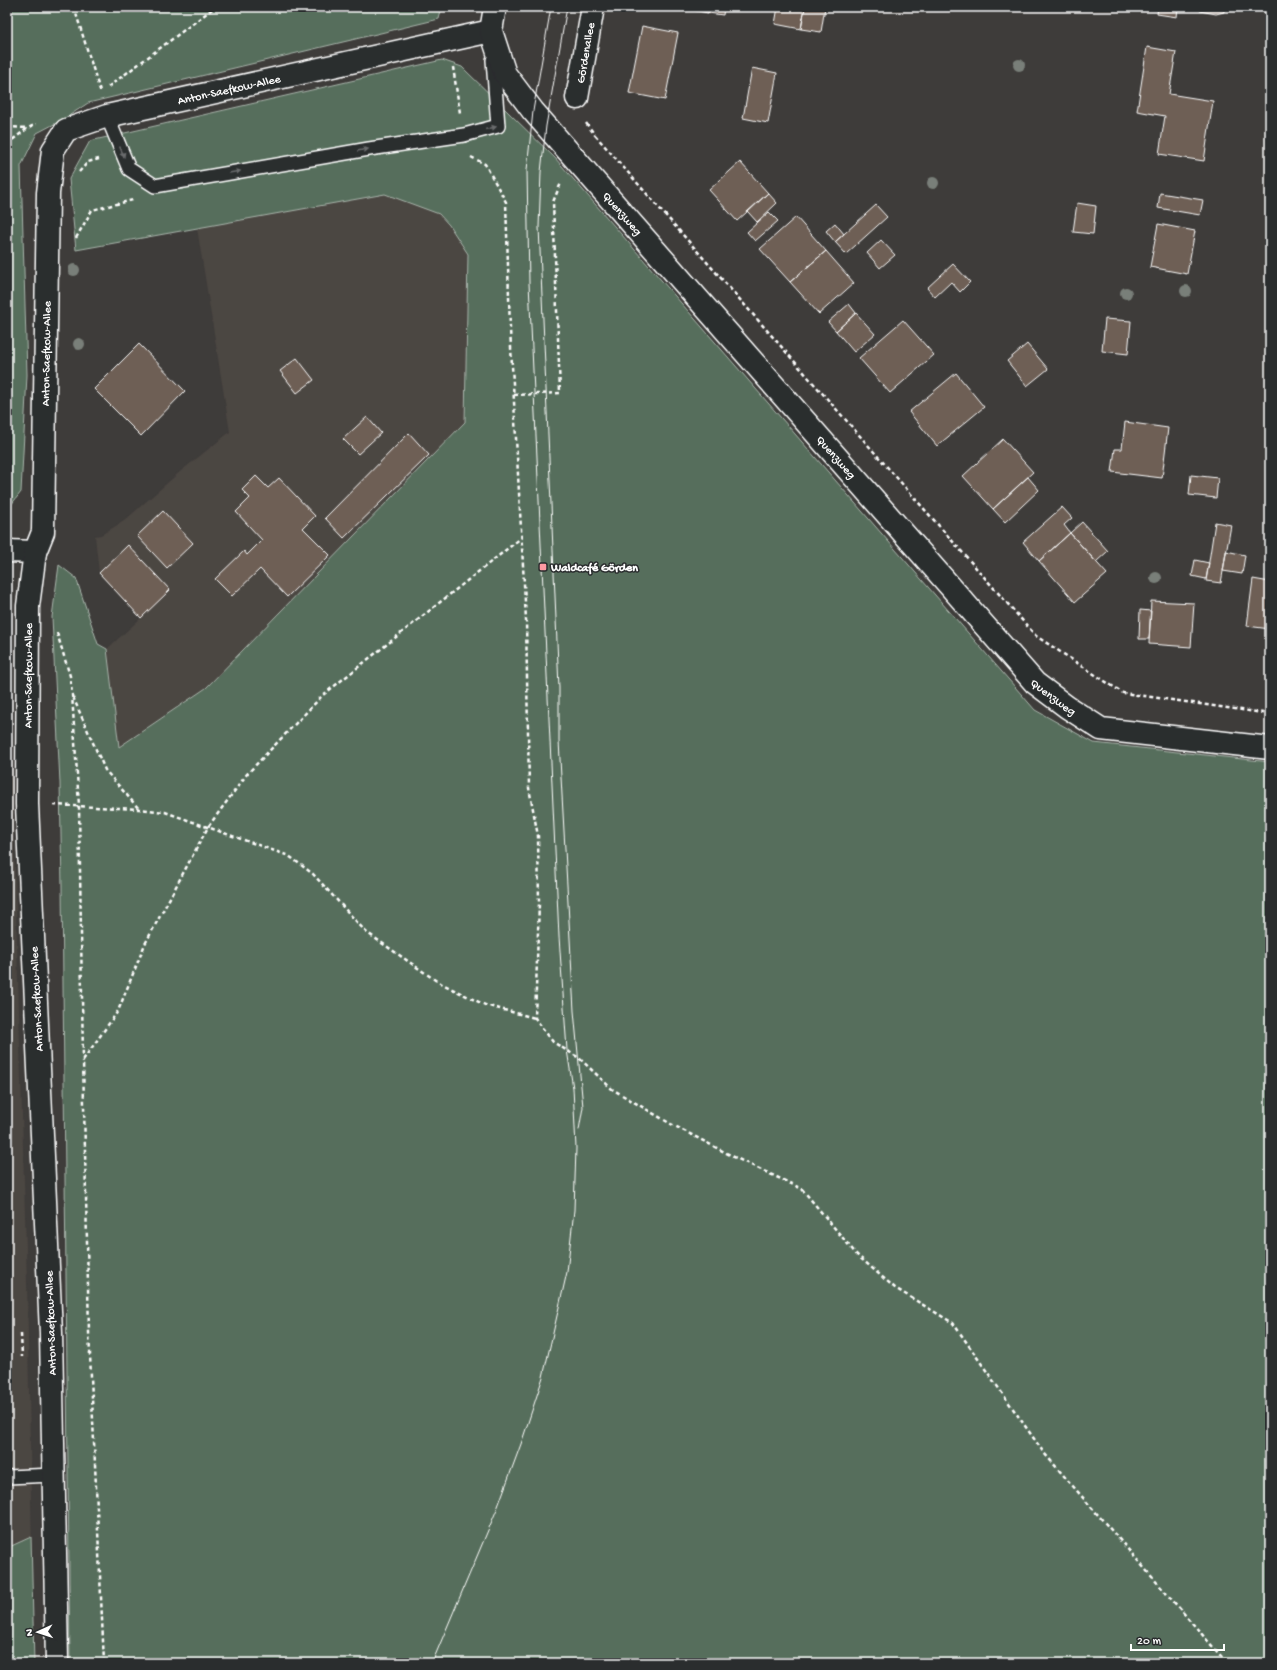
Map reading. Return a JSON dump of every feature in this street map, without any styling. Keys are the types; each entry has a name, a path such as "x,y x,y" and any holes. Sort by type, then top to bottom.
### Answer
{"street":[{"path":"491,31 495,7"},
{"name":"Gördenallee","path":"577,98 593,7"},
{"name":"Anton-Saefkow-Allee","path":"57,1663 51,1325 27,804 28,606 35,552 43,532 48,193 54,150 66,130 107,116 491,31"},
{"name":"Quenzweg","path":"491,31 505,74 533,111 1034,683 1101,729 1270,748"},
{"path":"7,552 35,552"}],"lane":[{"path":"107,116 129,169 155,186 369,149 464,135 498,126 491,31"},
{"path":"7,1477 54,1475"}],"path":[{"path":"74,7 100,93 215,7"},
{"path":"456,38 453,66 467,155 485,164 506,202 514,395 526,620 529,788 538,836 539,903 535,1018"},
{"path":"7,144 28,128 41,121"},
{"path":"7,127 28,128"},
{"path":"595,135 1036,636 1123,693 1270,714"},
{"path":"78,173 88,162 102,159"},
{"path":"514,395 560,393 552,202 563,179"},
{"path":"74,242 92,210 135,199"},
{"path":"83,1060 118,1011 145,944 208,827 247,774 323,695 522,538"},
{"path":"56,630 70,676 80,806 83,1060 89,1332 104,1663"},
{"path":"72,694 105,770 140,809"},
{"path":"27,804 140,809 165,812 289,856 313,874 366,932 438,982 485,1005 535,1018 553,1042 579,1058 612,1089 685,1132 802,1189 857,1255 895,1288 953,1323 1044,1453 1227,1663"}],"shaded area":[{"path":"385,194 439,214 449,225 468,254 465,422 206,688 119,747 107,649 141,618 99,573 95,536 101,535 124,521 181,471 230,432 197,228"},
{"path":"7,606 27,1283 34,1663 7,1663"}],"green space":[{"path":"7,7 442,7 439,19 88,103 64,119 37,133 21,166 27,375 21,492 7,510"},
{"path":"442,60 462,67 555,158 1035,710 1094,743 1270,762 1270,1663 70,1663 62,886 60,783 52,617 59,565 76,578 98,644 107,649 119,747 206,688 465,422 468,254 449,225 439,214 385,194 76,250 69,179 90,141"},
{"path":"31,1537 34,1663 7,1663 7,1548"}],"building":[{"path":"682,7 709,7 708,13"},
{"path":"709,7 724,7 723,15 708,13"},
{"path":"778,7 805,7 801,29 775,24"},
{"path":"805,7 825,7 821,32 801,29"},
{"path":"1158,7 1178,7 1177,17 1157,14"},
{"path":"1200,7 1224,7 1224,12 1216,14 1200,11"},
{"path":"642,26 678,33 665,100 629,93"},
{"path":"1147,47 1176,52 1169,94 1213,101 1204,161 1159,154 1165,116 1137,111"},
{"path":"752,68 777,73 768,123 743,118"},
{"path":"740,162 768,193 737,221 709,190"},
{"path":"768,193 777,203 757,222 748,212"},
{"path":"1160,193 1203,200 1200,215 1158,208"},
{"path":"1077,203 1096,206 1093,234 1073,232"},
{"path":"876,205 887,217 846,254 835,242"},
{"path":"769,212 778,221 755,241 747,232"},
{"path":"796,217 826,251 790,282 760,249"},
{"path":"835,223 844,234 835,242 826,231"},
{"path":"1158,224 1195,231 1187,274 1150,267"},
{"path":"881,240 895,255 880,268 867,253"},
{"path":"826,251 854,283 819,314 790,282"},
{"path":"953,264 970,282 960,292 951,282 935,297 927,288"},
{"path":"849,304 856,313 836,331 828,322"},
{"path":"856,313 875,334 854,352 836,331"},
{"path":"1105,319 1131,321 1128,354 1102,351"},
{"path":"903,320 934,355 890,393 859,358"},
{"path":"139,344 185,391 141,436 94,389"},
{"path":"1027,344 1048,369 1027,386 1007,361"},
{"path":"297,358 314,380 297,393 280,371"},
{"path":"956,373 984,407 937,446 909,412"},
{"path":"367,417 381,433 358,454 343,439"},
{"path":"1125,422 1168,428 1162,478 1112,472 1115,449 1122,449"},
{"path":"409,433 429,455 344,538 325,518"},
{"path":"1003,439 1033,472 993,509 963,476"},
{"path":"1191,475 1218,478 1216,498 1189,495"},
{"path":"256,476 268,488 279,478 315,516 303,528 330,555 287,597 260,569 232,596 215,579 244,551 247,555 262,540 236,512 250,498 242,490"},
{"path":"1028,477 1039,490 1005,522 993,509"},
{"path":"1062,507 1072,518 1064,525 1070,533 1039,561 1023,542"},
{"path":"163,511 193,543 167,568 137,536"},
{"path":"1082,522 1108,551 1096,562 1070,533"},
{"path":"1215,522 1231,525 1221,583 1206,581"},
{"path":"1070,533 1107,574 1075,602 1039,561"},
{"path":"128,545 170,590 141,618 99,573"},
{"path":"1226,551 1245,555 1242,574 1223,571"},
{"path":"1195,560 1209,563 1206,579 1192,576"},
{"path":"1253,579 1270,582 1270,629 1247,626"},
{"path":"1151,601 1194,603 1191,647 1149,644"},
{"path":"1140,610 1151,611 1149,639 1139,639"}],"tram line":[{"path":"432,1663 497,1509 521,1444 543,1377 567,1272 574,1210 576,1148 573,1088 567,1050 559,937 529,283 527,170 533,111 551,7"},
{"path":"567,7 546,126 541,172 539,227 559,688 559,741 574,1011 583,1107 579,1130"}],"place":[{"name":"Waldcafé Görden","path":"543,567"}]}
